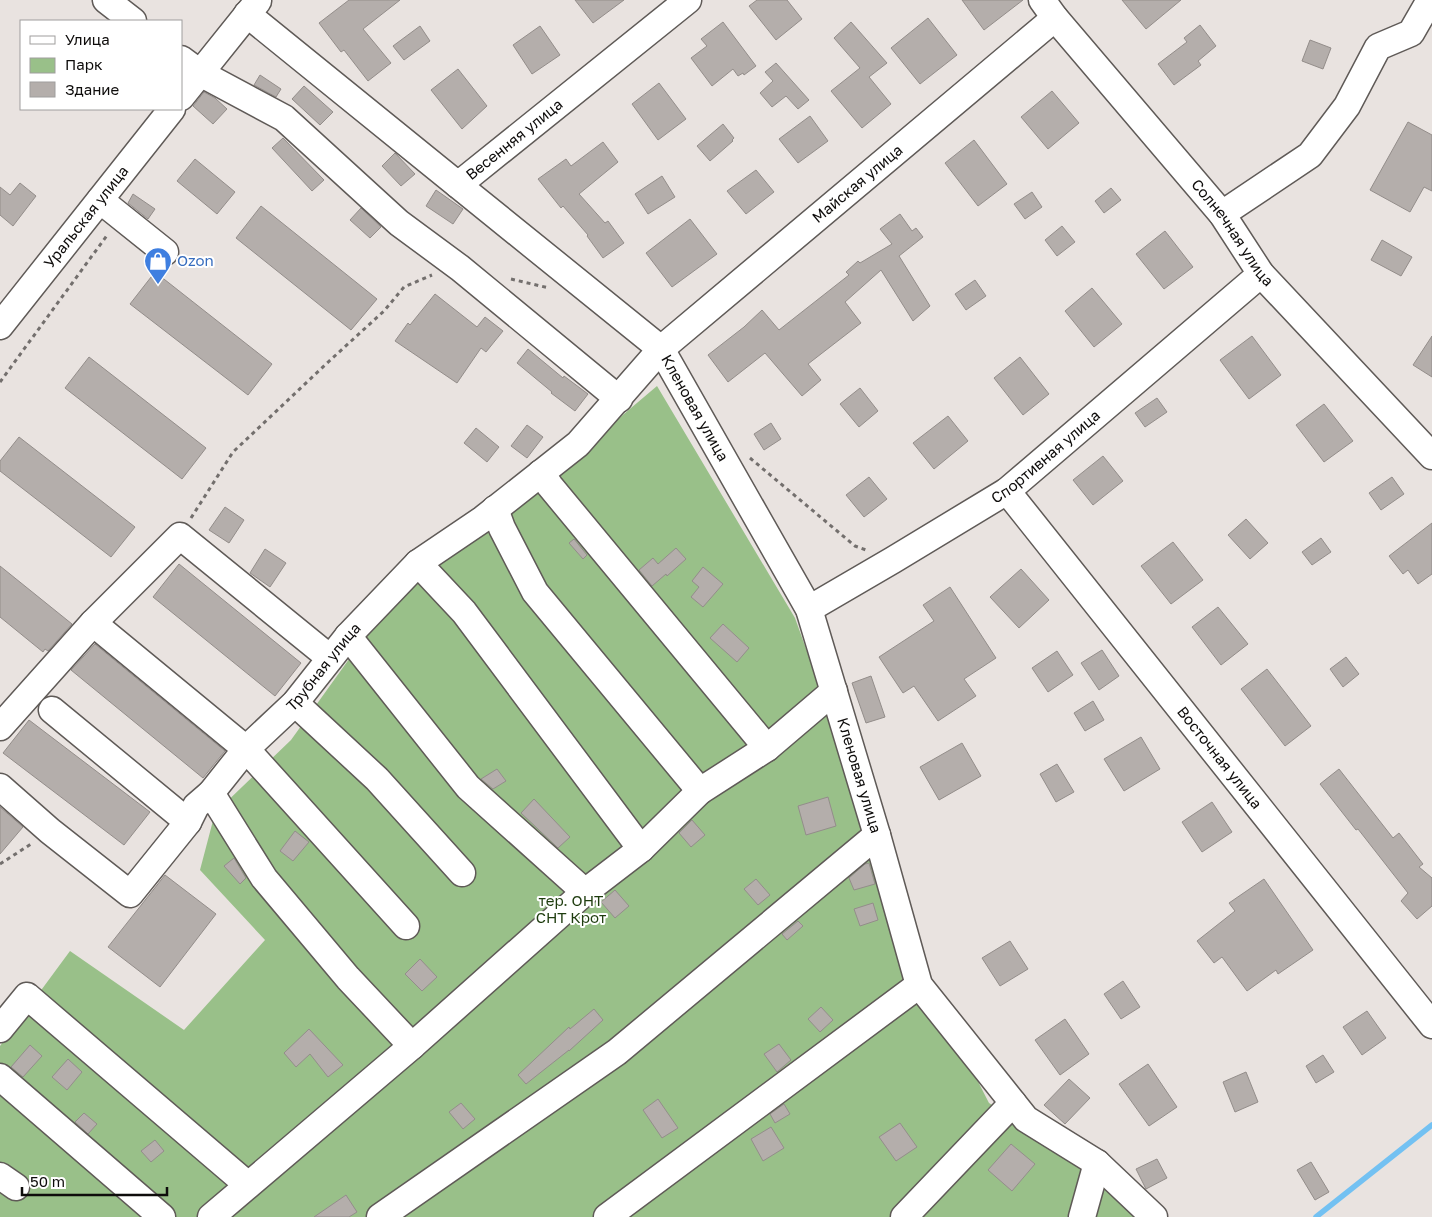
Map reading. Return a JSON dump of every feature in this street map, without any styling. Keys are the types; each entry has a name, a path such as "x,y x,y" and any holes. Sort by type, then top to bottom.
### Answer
{"street":[{"path":"106,0 132,20"},
{"name":"Весенняя улица","path":"253,7 458,185 688,0"},
{"path":"1222,214 1310,156 1347,106 1378,48 1411,33 1430,0"},
{"path":"182,94 191,66 253,7"},
{"name":"Солнечная улица","path":"1049,9 1222,214 1260,274 1432,456"},
{"name":"Майская улица","path":"661,349 1049,9"},
{"path":"191,66 284,118 399,223 460,268 619,399"},
{"name":"Уральская улица","path":"0,326 171,110"},
{"path":"458,185 661,349"},
{"path":"100,200 165,252"},
{"name":"Спортивная улица","path":"808,609 894,560 1007,491 1260,274"},
{"name":"Трубная улица","path":"0,787 50,831 130,894 188,822 196,806 211,794 246,749 295,703 348,636 418,563 495,509 578,444 661,349"},
{"name":"Кленовая улица","path":"661,349 808,609 877,835 919,985 1026,1119 1097,1163 1154,1217"},
{"path":"542,473 550,486 767,748"},
{"name":"Восточная улица","path":"1007,491 1432,1025"},
{"path":"495,509 502,528 535,592 700,791"},
{"path":"0,727 92,622 180,536 330,658"},
{"path":"418,563 464,612 641,849"},
{"path":"92,622 246,749 406,926"},
{"path":"348,636 468,787 585,892"},
{"path":"211,1217 412,1046 585,892 641,849 700,791 767,748 834,691"},
{"path":"295,703 377,779 462,873"},
{"path":"52,710 188,822"},
{"path":"211,794 264,878 348,978 412,1046"},
{"path":"380,1217 617,1052 877,835"},
{"path":"606,1217 919,985"},
{"path":"0,1029 27,996 248,1185"},
{"path":"0,1077 162,1217"},
{"path":"904,1217 1013,1103"},
{"path":"1082,1217 1097,1163"}],"path":[{"path":"0,382 121,217"},
{"path":"180,536 233,452 384,312 404,286 439,272 460,268"},
{"path":"506,278 552,289"},
{"path":"743,452 800,502 855,546 894,560"},
{"path":"0,864 50,831"}],"green space":[{"name":"тер. ОНТ СНТ Крот","path":"657,386 795,618 843,752 902,933 989,1103 1105,1176 1148,1217 0,1217 0,1046 70,951 184,1030 265,940 200,870 215,813 291,740 418,563 520,502"}],"building":[{"path":"349,0 400,0 363,29 391,63 368,81 344,50 341,52 319,23"},
{"path":"575,0 624,0 593,23"},
{"path":"757,0 787,0 802,19 776,40 749,6"},
{"path":"962,0 1023,0 984,30"},
{"path":"1122,0 1181,0 1146,29"},
{"path":"928,18 957,55 920,84 891,48"},
{"path":"723,22 756,66 744,75 743,73 738,76 733,69 712,86 691,58 707,46 701,39"},
{"path":"851,22 887,63 869,77 891,104 862,128 831,91 860,68 834,38"},
{"path":"1200,25 1216,46 1198,61 1201,65 1174,85 1158,64 1187,42 1184,38"},
{"path":"420,26 430,41 404,60 393,46"},
{"path":"540,26 560,55 532,74 513,45"},
{"path":"1310,40 1331,48 1323,69 1302,61"},
{"path":"776,63 809,100 798,109 786,96 772,107 760,93 773,81 765,72"},
{"path":"458,69 487,106 462,129 431,90"},
{"path":"260,75 281,89 276,97 254,85"},
{"path":"659,83 686,119 658,140 632,104"},
{"path":"304,86 333,112 320,125 292,99"},
{"path":"1052,91 1079,123 1048,149 1021,117"},
{"path":"204,92 215,98 227,109 213,124 193,106"},
{"path":"810,116 828,141 798,163 779,139"},
{"path":"1408,122 1432,135 1432,191 1424,187 1410,212 1370,190"},
{"path":"723,124 734,138 733,141 710,161 697,146"},
{"path":"283,138 324,180 312,191 272,148"},
{"path":"974,140 1007,184 978,206 945,163"},
{"path":"603,142 618,162 579,194 605,223 608,221 624,243 603,258 588,235 563,206 561,208 538,179 566,159 571,166"},
{"path":"395,153 415,174 401,186 382,166"},
{"path":"195,159 235,192 217,214 177,181"},
{"path":"756,170 774,192 746,214 727,191"},
{"path":"662,176 675,197 648,214 635,194"},
{"path":"20,183 36,196 13,226 0,215 0,187 10,195"},
{"path":"1111,188 1121,200 1104,213 1095,201"},
{"path":"436,190 463,209 453,224 426,206"},
{"path":"1032,192 1042,207 1025,219 1014,204"},
{"path":"133,194 155,209 148,219 128,203"},
{"path":"261,206 377,299 351,330 236,238"},
{"path":"361,208 381,227 370,238 350,220"},
{"path":"900,214 912,231 916,228 923,237 899,256 930,306 913,321 881,270 845,302 861,323 808,364 821,380 802,396 765,353 728,382 708,355 744,327 762,310 779,330 849,275 846,272 858,261 860,263 892,244 880,229"},
{"path":"690,219 717,254 672,287 646,253"},
{"path":"1062,226 1075,242 1057,256 1045,240"},
{"path":"1165,231 1193,267 1164,289 1136,254"},
{"path":"1382,240 1412,257 1401,276 1371,260"},
{"path":"155,272 272,364 248,395 130,304"},
{"path":"975,280 986,296 966,310 955,294"},
{"path":"1092,288 1122,324 1094,347 1065,311"},
{"path":"435,294 477,327 485,317 503,331 486,352 481,348 457,383 395,341 408,323 410,325"},
{"path":"1252,336 1281,375 1249,399 1220,360"},
{"path":"1432,336 1432,377 1413,365"},
{"path":"528,349 563,378 564,376 588,394 575,411 517,363"},
{"path":"89,357 206,448 182,479 65,388"},
{"path":"1020,357 1049,394 1023,415 994,378"},
{"path":"860,388 878,411 859,427 840,404"},
{"path":"1157,398 1167,412 1145,427 1135,413"},
{"path":"1324,404 1353,441 1324,462 1296,425"},
{"path":"948,416 968,441 934,469 913,443"},
{"path":"771,423 781,439 764,450 754,434"},
{"path":"527,425 543,437 527,458 511,446"},
{"path":"476,428 499,447 487,462 464,443"},
{"path":"19,437 135,527 111,557 0,471 0,461"},
{"path":"1103,456 1123,481 1093,505 1073,480"},
{"path":"869,477 887,499 864,517 846,495"},
{"path":"1392,477 1404,494 1381,510 1369,493"},
{"path":"225,507 244,520 229,543 209,530"},
{"path":"1246,519 1268,543 1250,559 1228,535"},
{"path":"1432,523 1432,574 1418,584 1408,570 1403,574 1389,556"},
{"path":"1321,538 1331,552 1312,565 1302,552"},
{"path":"574,539 587,555 583,559 569,543"},
{"path":"1173,542 1203,580 1171,604 1141,566"},
{"path":"676,548 686,559 652,586 639,570 653,558 658,564"},
{"path":"265,549 286,563 270,587 250,573"},
{"path":"179,564 301,663 275,696 153,597"},
{"path":"0,566 72,624 48,651 45,649 43,652 0,617"},
{"path":"703,567 723,584 703,607 691,597 699,587 692,581"},
{"path":"1021,569 1049,600 1019,628 990,597"},
{"path":"950,587 996,658 964,679 976,696 938,721 914,686 903,693 879,657 934,621 923,605"},
{"path":"1218,607 1248,644 1221,665 1192,627"},
{"path":"723,624 749,648 737,662 710,638"},
{"path":"95,644 225,751 203,778 71,670"},
{"path":"1102,650 1119,676 1099,690 1081,663"},
{"path":"1057,651 1073,675 1048,692 1032,668"},
{"path":"1346,657 1359,674 1343,687 1330,669"},
{"path":"1267,669 1311,726 1285,746 1241,689"},
{"path":"871,676 885,717 866,723 852,683"},
{"path":"1093,701 1104,720 1085,731 1074,713"},
{"path":"29,720 150,812 124,845 3,753"},
{"path":"1141,737 1160,769 1124,791 1104,759"},
{"path":"962,743 981,776 939,800 920,767"},
{"path":"1057,764 1074,792 1056,802 1040,774"},
{"path":"497,769 506,781 493,789 481,779"},
{"path":"1339,769 1393,838 1399,833 1423,864 1419,867 1432,878 1432,906 1417,919 1401,901 1408,893 1320,784"},
{"path":"828,797 836,826 806,835 798,806"},
{"path":"534,799 570,837 558,848 521,813"},
{"path":"1212,802 1232,832 1202,852 1182,822"},
{"path":"0,807 23,827 0,854"},
{"path":"692,820 705,835 691,847 679,833"},
{"path":"295,831 309,842 293,861 280,851"},
{"path":"234,858 246,878 240,884 224,866"},
{"path":"869,863 875,884 854,890 849,878 865,864"},
{"path":"165,875 216,914 160,987 108,947"},
{"path":"756,879 770,895 758,905 744,889"},
{"path":"1264,879 1313,950 1278,974 1276,970 1247,991 1222,957 1214,963 1197,941 1235,911 1229,903"},
{"path":"615,890 629,906 615,918 601,902"},
{"path":"873,903 878,920 860,926 854,909"},
{"path":"798,921 803,926 787,940 782,934"},
{"path":"1010,941 1028,969 1000,986 982,958"},
{"path":"420,959 437,977 422,991 405,974"},
{"path":"1123,981 1140,1007 1121,1019 1104,994"},
{"path":"821,1007 833,1020 820,1032 808,1019"},
{"path":"594,1009 603,1020 569,1051 526,1084 518,1075 569,1027 570,1029"},
{"path":"1367,1011 1386,1038 1362,1055 1343,1027"},
{"path":"1065,1019 1089,1054 1060,1075 1035,1040"},
{"path":"309,1029 343,1065 328,1077 310,1054 296,1067 284,1053"},
{"path":"779,1044 791,1060 777,1072 764,1054"},
{"path":"30,1045 42,1056 23,1077 11,1067"},
{"path":"1323,1055 1334,1072 1316,1083 1306,1066"},
{"path":"68,1059 82,1072 67,1090 52,1077"},
{"path":"1148,1064 1177,1107 1149,1126 1119,1084"},
{"path":"1246,1072 1258,1102 1235,1112 1223,1082"},
{"path":"1069,1079 1090,1098 1065,1124 1044,1105"},
{"path":"658,1099 678,1128 662,1138 643,1110"},
{"path":"461,1103 475,1119 463,1129 449,1112"},
{"path":"784,1104 790,1114 775,1123 770,1114"},
{"path":"84,1113 97,1124 88,1134 75,1122"},
{"path":"900,1123 917,1147 896,1161 879,1137"},
{"path":"771,1127 784,1148 763,1161 751,1139"},
{"path":"155,1140 164,1151 151,1162 141,1151"},
{"path":"1011,1144 1035,1164 1012,1191 988,1170"},
{"path":"1157,1159 1167,1178 1146,1189 1136,1169"},
{"path":"1311,1162 1329,1192 1315,1200 1297,1170"},
{"path":"346,1195 357,1212 349,1217 314,1217"}],"waterway":[{"path":"1316,1217 1432,1125"}],"place":[{"name":"Ozon","path":"158,285"}]}
